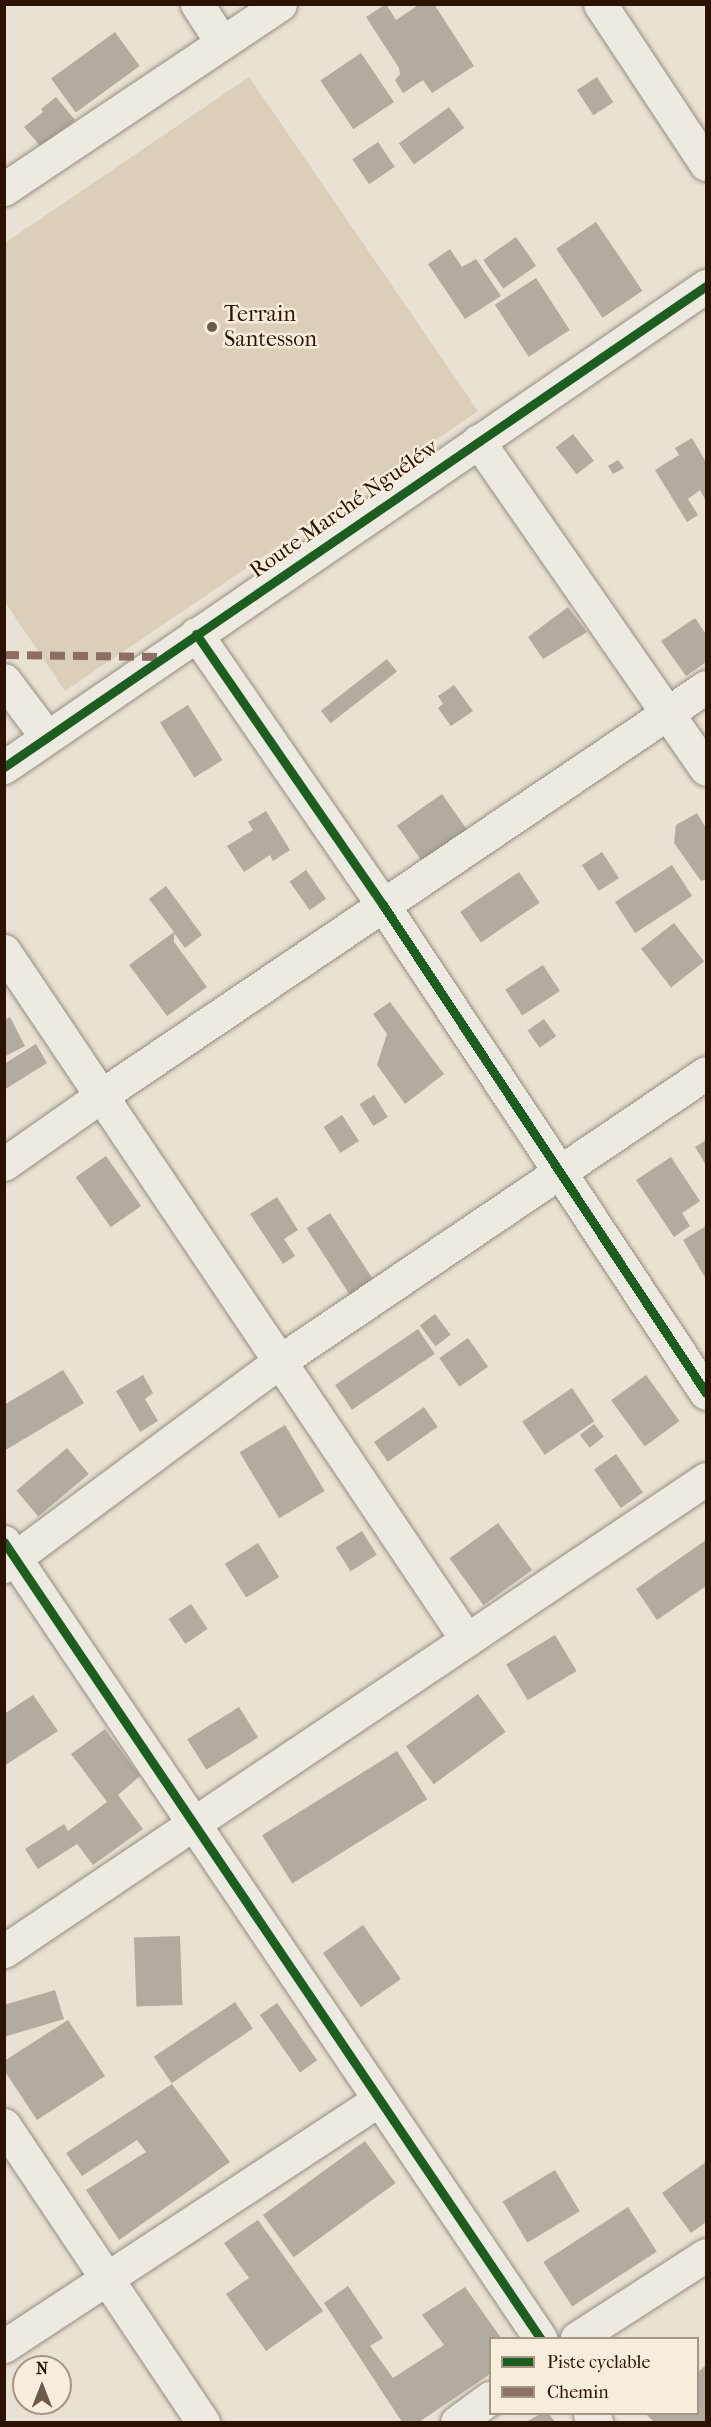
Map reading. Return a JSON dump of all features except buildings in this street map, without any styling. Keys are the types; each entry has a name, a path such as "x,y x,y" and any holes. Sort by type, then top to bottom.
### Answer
{"street":[{"path":"197,4 222,43"},
{"path":"4,189 280,4"},
{"path":"600,4 706,164"},
{"name":"Route Marché Nguéléw","path":"4,767 706,286"},
{"path":"478,441 706,769"},
{"path":"196,634 383,905 706,1393"},
{"path":"4,680 47,737"},
{"path":"4,1164 102,1095 706,687"},
{"path":"4,951 467,1640"},
{"path":"539,2337 194,1824 8,1555 280,1361 706,1073"},
{"path":"4,1952 706,1479"},
{"path":"4,2346 379,2100"},
{"path":"4,2125 203,2422"},
{"path":"579,2337 706,2255"},
{"path":"457,2422 489,2399"}],"shaded area":[{"name":"Terrain Santesson","path":"249,77 478,411 65,691 5,602 5,243"}],"marked path":[{"path":"4,655 163,657"}],"cycle path":[{"path":"4,767 706,286"},
{"path":"196,634 383,905 706,1393"},
{"path":"4,1542 539,2337"}],"place":[{"name":"Terrain Santesson","path":"212,327"}]}
